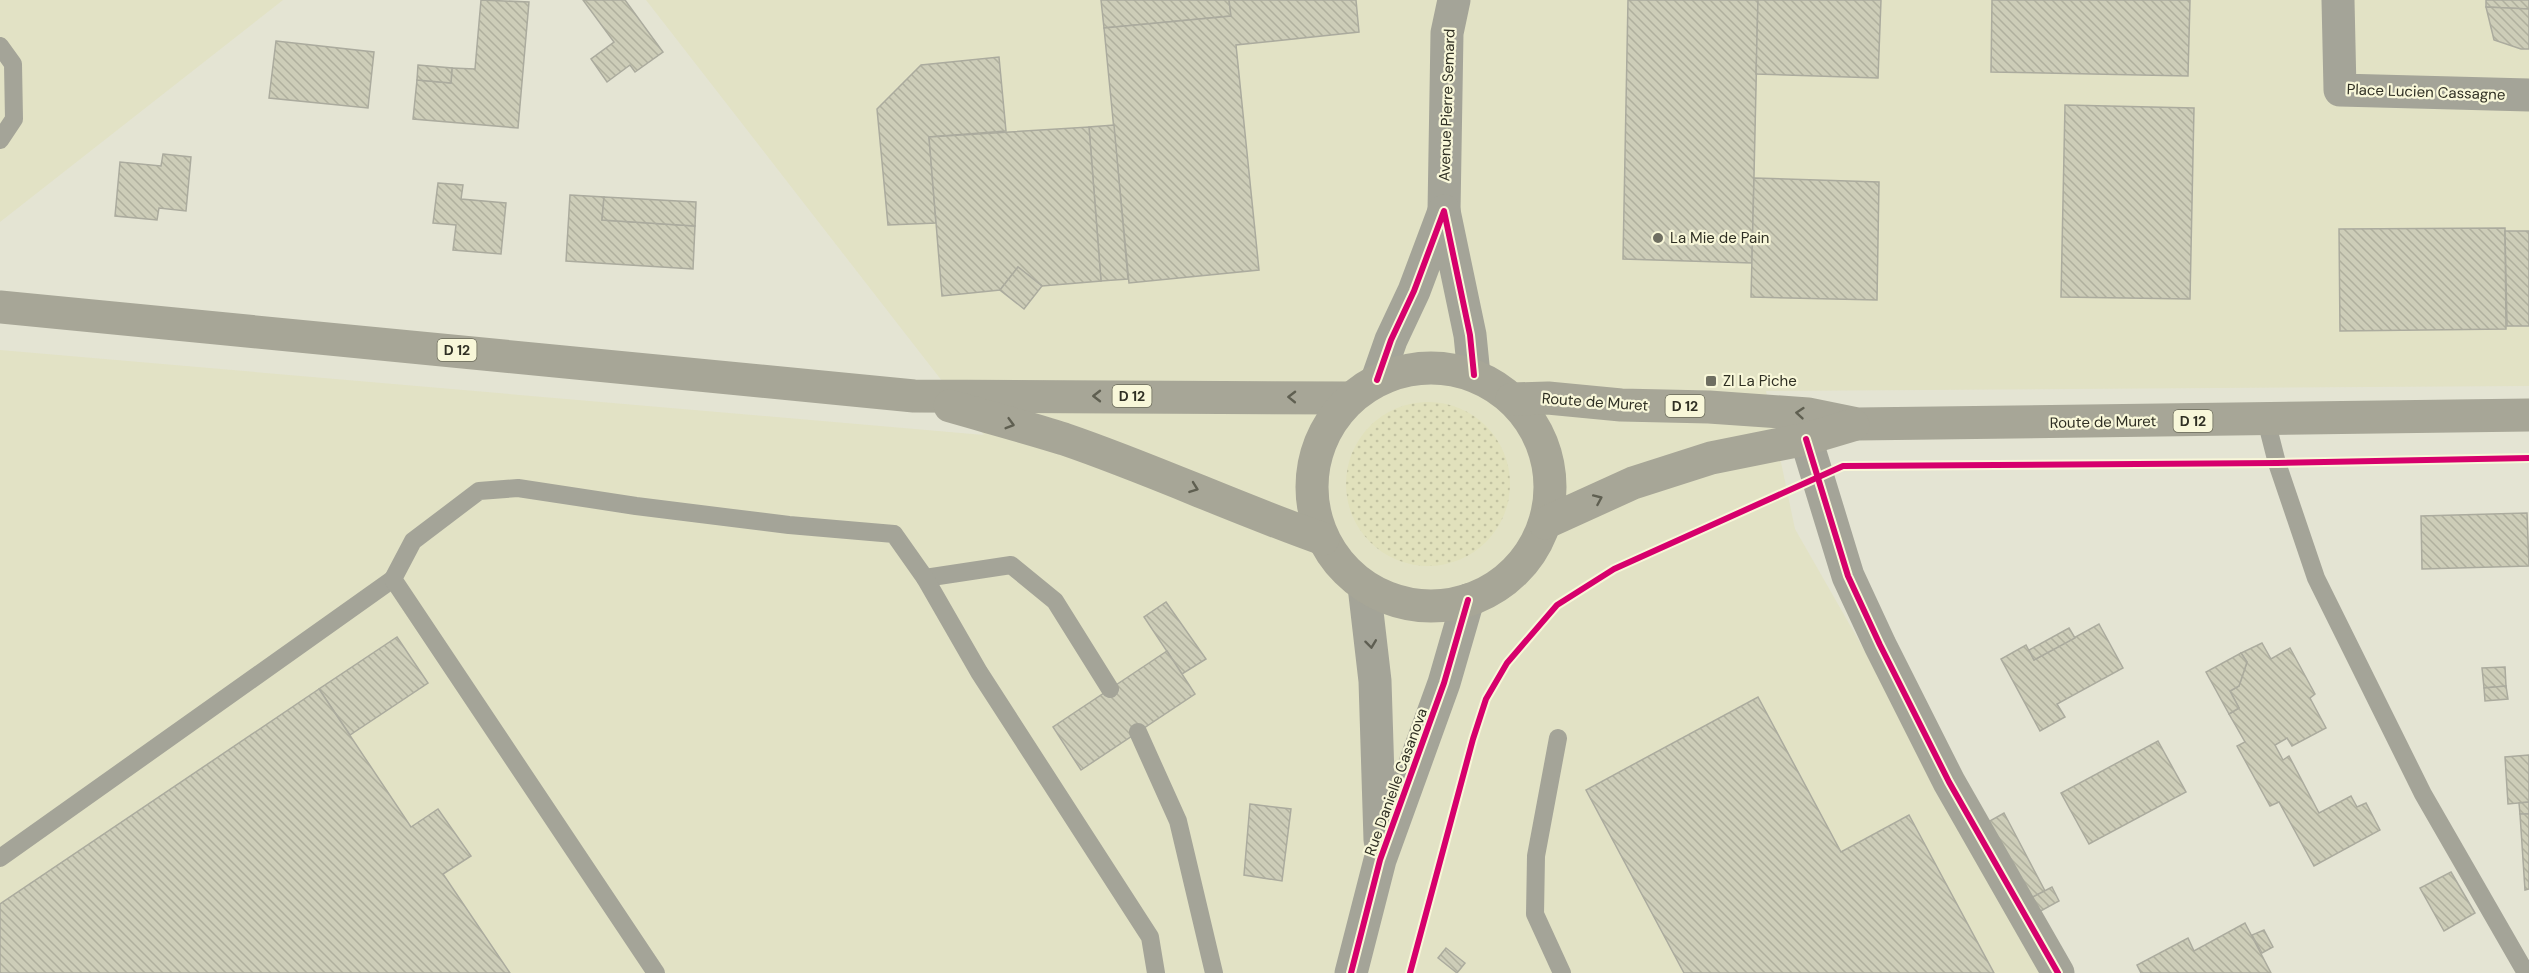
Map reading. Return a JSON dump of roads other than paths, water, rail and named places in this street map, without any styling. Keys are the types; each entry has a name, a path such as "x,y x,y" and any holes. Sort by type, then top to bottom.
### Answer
{"main road":[{"name":"D 12","path":"0,307 914,396 1364,389"},
{"name":"Route de Muret","path":"1442,367 1474,375 1494,385 1512,399 1530,419 1545,452 1549,469 1550,496 1545,523 1528,556 1502,583 1468,600 1432,606 1396,602 1364,586 1341,565 1323,539 1312,502 1314,464 1327,428 1364,389 1408,369 1442,367"},
{"name":"D 12","path":"914,396 1063,439 1323,539"},
{"name":"Route de Muret","path":"1512,399 1548,398 1621,405 1786,412 1857,424 2529,415"},
{"name":"Route de Muret","path":"1545,523 1634,483 1711,458 1806,439 1857,424"}],"street":[{"name":"Avenue Pierre Semard","path":"1454,0 1447,33 1444,211 1470,335 1474,375"},
{"name":"Place Lucien Cassagne","path":"2338,0 2340,90 2529,95"},
{"name":"Avenue Pierre Semard","path":"1364,389 1414,291 1444,211"},
{"path":"1806,439 1848,576 1875,635 1949,782 2058,973"},
{"name":"Rue Danielle Casanova","path":"1364,586 1375,681 1380,860"},
{"name":"Rue Danielle Casanova","path":"1351,973 1380,860 1444,683 1468,600"}],"lane":[{"path":"0,46 13,64 14,119 0,140"},
{"path":"2266,420 2277,463 2316,578 2423,794 2526,973"},
{"path":"0,858 393,579 413,541 479,491 518,488 636,506 789,525 894,534 925,578 979,672 1150,937 1156,973"},
{"path":"925,578 1011,565 1055,601 1110,689"},
{"path":"393,579 656,973"},
{"path":"1138,732 1178,821 1215,973"},
{"path":"1558,738 1536,856 1535,914 1562,973"}],"place":[{"name":"La Mie de Pain","path":"1658,238"},
{"name":"ZI La Piche","path":"1711,381"}]}
